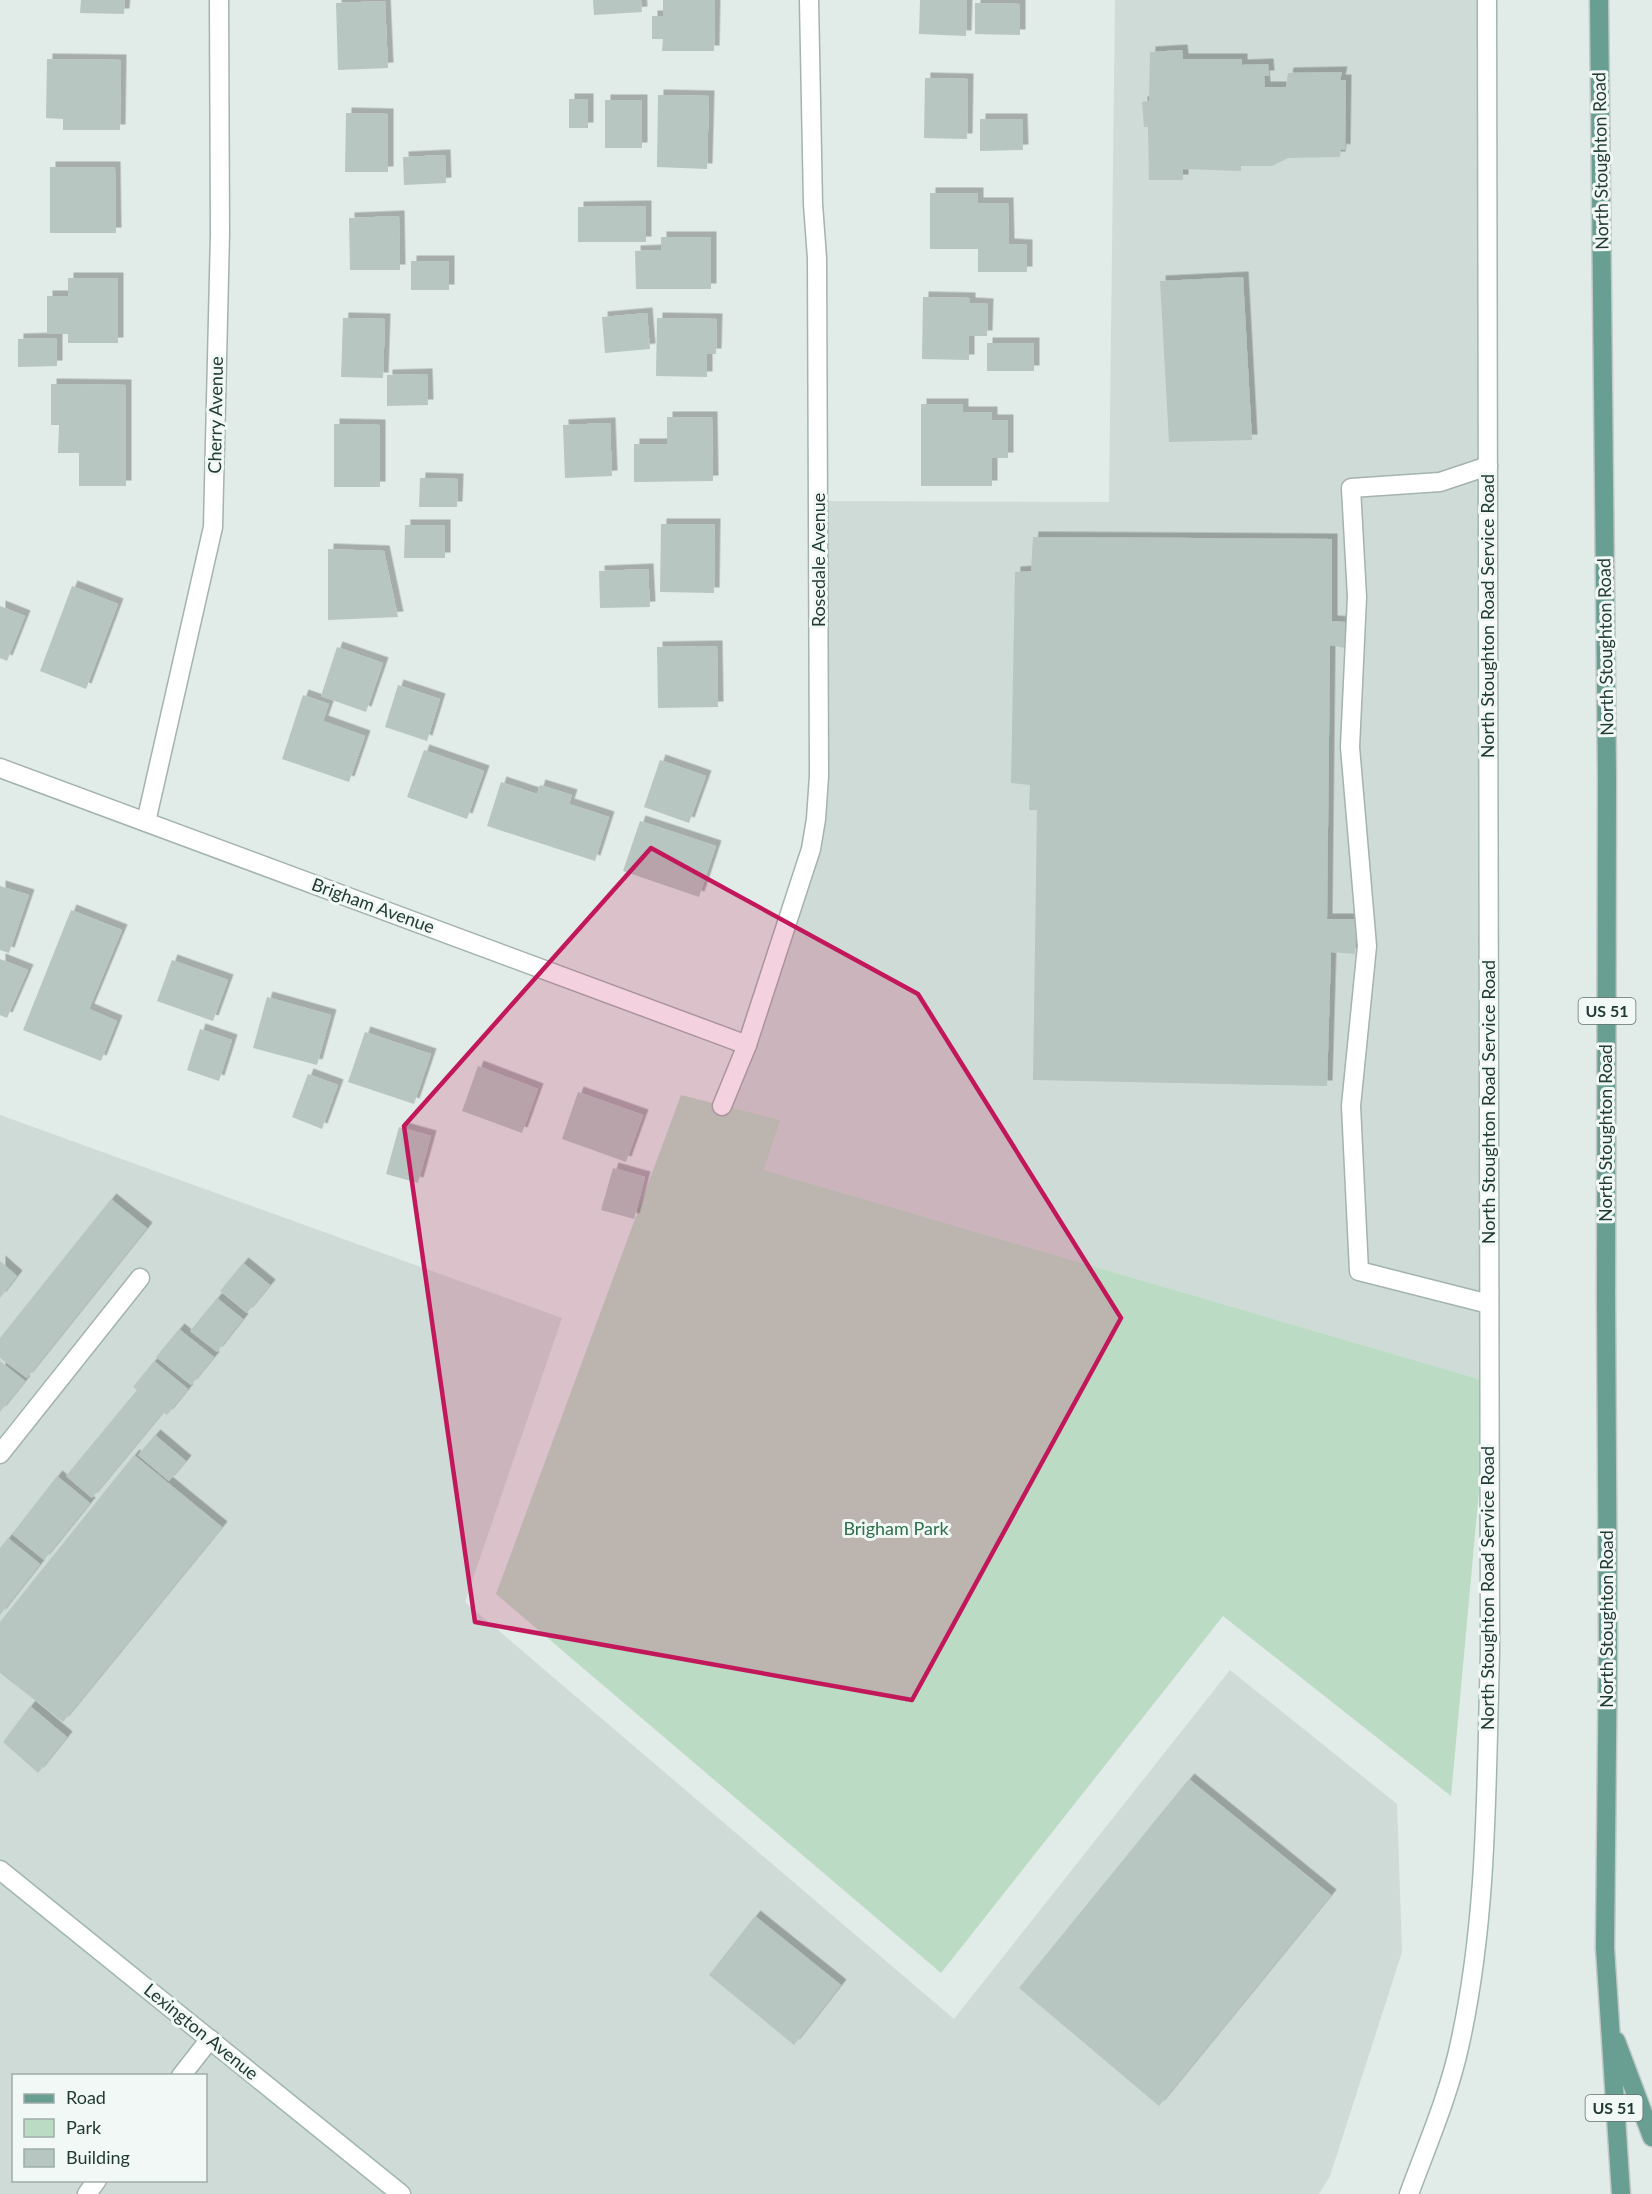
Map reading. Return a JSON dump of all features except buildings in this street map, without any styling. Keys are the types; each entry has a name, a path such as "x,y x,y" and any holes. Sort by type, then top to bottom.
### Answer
{"main road":[{"name":"North Stoughton Road","path":"1599,0 1607,777 1608,1642 1605,1948 1621,2194"},
{"path":"1609,2022 1652,2137"}],"street":[{"name":"Cherry Avenue","path":"146,822 213,527 220,234 219,0"},
{"name":"Rosedale Avenue","path":"722,1106 747,1045 811,849 816,819 819,776 818,258 813,204 809,0"},
{"name":"North Stoughton Road Service Road","path":"1409,2194 1446,2091 1460,2044 1477,1939 1484,1860 1490,1654 1487,0"},
{"path":"1488,466 1440,482 1351,488 1357,597 1350,747 1367,946 1351,1106 1359,1271 1489,1304"},
{"name":"Brigham Avenue","path":"0,768 747,1045"},
{"path":"0,1454 140,1278"},
{"name":"Lexington Avenue","path":"0,1870 401,2194"},
{"path":"183,2074 210,2039"},
{"path":"87,2194 96,2182"}],"highlighted area":[{"path":"651,848 918,994 1121,1318 912,1700 475,1622 404,1126"}],"shaded area":[{"path":"1115,0 1487,0 1489,1382 764,1170 722,1106 811,849 818,501 1109,502"},
{"path":"0,1115 562,1318 465,1602 954,2019 1230,1670 1397,1804 1402,1952 1330,2176 1319,2194 0,2194"}],"green space":[{"name":"Brigham Park","path":"681,1095 780,1120 764,1170 1489,1382 1451,1796 1223,1616 941,1973 496,1594"}]}
